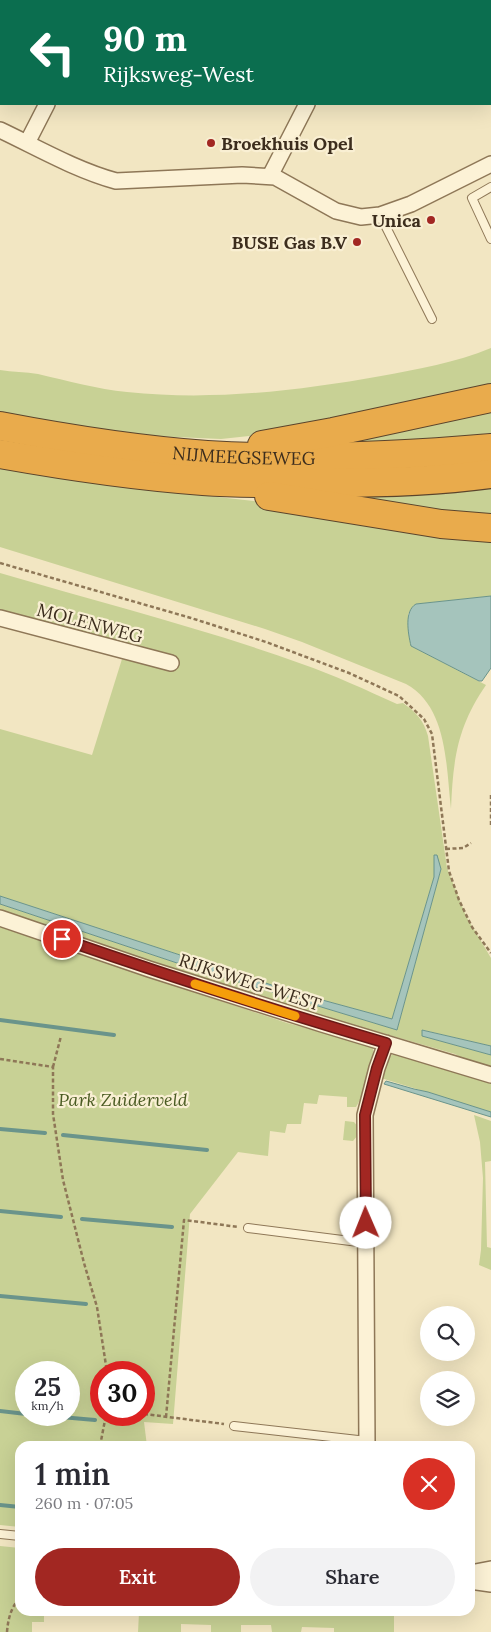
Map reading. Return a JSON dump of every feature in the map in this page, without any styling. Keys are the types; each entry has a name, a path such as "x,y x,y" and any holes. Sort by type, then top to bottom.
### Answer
{"highway":[{"path":"207,454 333,432 491,398"},
{"name":"NIJMEEGSEWEG","path":"0,426 65,438 207,454 359,457 491,448"},
{"name":"NIJMEEGSEWEG","path":"0,454 101,470 204,481 275,483 404,482 491,474"},
{"path":"204,481 258,494 354,510 441,524 491,528"}],"street":[{"path":"27,143 46,105"},
{"path":"270,176 306,105"},
{"path":"0,130 64,161 116,181 242,175 270,176 336,211 361,217 380,215 411,204 491,164"},
{"name":"MOLENWEG","path":"0,618 171,663"},
{"name":"RIJKSWEG-WEST","path":"0,918 149,969 322,1024 491,1074"},
{"path":"367,1441 365,1115 377,1068 386,1043"},
{"path":"475,1572 491,1569"},
{"path":"475,1582 491,1584"}],"lane":[{"path":"491,187 472,198 488,225 491,239"},
{"path":"380,215 432,319"},
{"path":"248,1228 366,1243"},
{"path":"234,1426 345,1441"},
{"path":"0,1534 15,1536"}],"path":[{"path":"0,563 191,618 266,642 349,673 399,696 424,719 432,734 449,871 459,900 472,927 491,953"},
{"path":"491,796 491,826"},
{"path":"446,849 464,848 471,843"},
{"path":"61,1036 53,1067 53,1114 63,1180 97,1307 106,1361"},
{"path":"0,1059 53,1067"},
{"path":"166,1417 184,1220 248,1228"},
{"path":"155,1416 234,1426"},
{"path":"101,1441 104,1426"},
{"path":"7,1632 15,1602"}],"green space":[{"path":"491,348 491,390 287,432 221,439 153,436 63,426 0,413 0,370 38,374 116,391 159,395 223,395 286,390 381,376 450,362"},
{"path":"491,401 491,433 419,441 316,446"},
{"path":"0,466 82,482 263,502 491,537 491,596 416,604 408,614 411,646 486,685 476,700 458,744 453,775 451,809 446,757 442,739 430,707 420,694 406,684 265,629 0,547"},
{"path":"491,485 491,522 375,508 352,495"},
{"path":"0,573 190,627 265,651 326,673 397,704 403,703 416,713 422,721 428,736 447,868 466,916 491,958 491,1046 423,1030 422,1036 491,1055 491,1070 469,1062 455,1054 278,1003 0,912 0,904 186,966 397,1030 441,869 434,855 434,877 392,1019 293,992 0,896 0,729 92,755 122,659 174,671 175,658 0,612"},
{"name":"Park Zuiderveld","path":"0,927 287,1023 372,1045 372,1068 367,1085 356,1107 347,1107 347,1097 319,1095 317,1104 304,1103 301,1124 287,1124 285,1133 270,1131 268,1156 238,1152 190,1214 173,1424 155,1423 155,1361 90,1361 90,1426 144,1426 146,1441 15,1441 15,1526 0,1525"},
{"path":"395,1053 474,1076 491,1084 491,1112 381,1078 387,1061"},
{"path":"474,1115 491,1121 491,1161 485,1162 487,1247 491,1248 491,1270 479,1265 483,1178 480,1142"},
{"path":"345,1121 354,1122 359,1128 358,1135 353,1141 343,1140"},
{"path":"0,1546 15,1548 15,1616 44,1616 44,1622 32,1622 32,1632 0,1632"},
{"path":"139,1616 394,1616 394,1632 334,1632 334,1628 302,1627 301,1632 272,1632 271,1625 241,1625 241,1632 211,1632 211,1625 181,1624 181,1632 138,1632"}],"water":[{"path":"491,596 491,668 482,681 411,646 408,617 412,607 416,604"},
{"path":"434,855 437,855 441,869 397,1030 186,966 0,904 0,896 293,992 392,1019 434,877"},
{"path":"422,1030 491,1046 491,1055 422,1036"},
{"path":"386,1081 491,1112 491,1117 384,1084"}],"waterway":[{"path":"0,1020 114,1035"},
{"path":"0,1129 45,1133"},
{"path":"63,1135 207,1150"},
{"path":"0,1211 61,1217"},
{"path":"82,1219 172,1227"},
{"path":"0,1296 86,1304"},
{"path":"0,1411 15,1413"},
{"path":"80,1419 90,1420"},
{"path":"0,1505 15,1506"}],"slow traffic":[{"path":"195,984 295,1016"}],"place":[{"name":"Broekhuis Opel","path":"211,143"},
{"name":"Unica","path":"431,220"},
{"name":"BUSE Gas B.V","path":"357,242"}],"route":[{"path":"62,939 149,969 386,1043 377,1068 365,1115 366,1223"}]}
